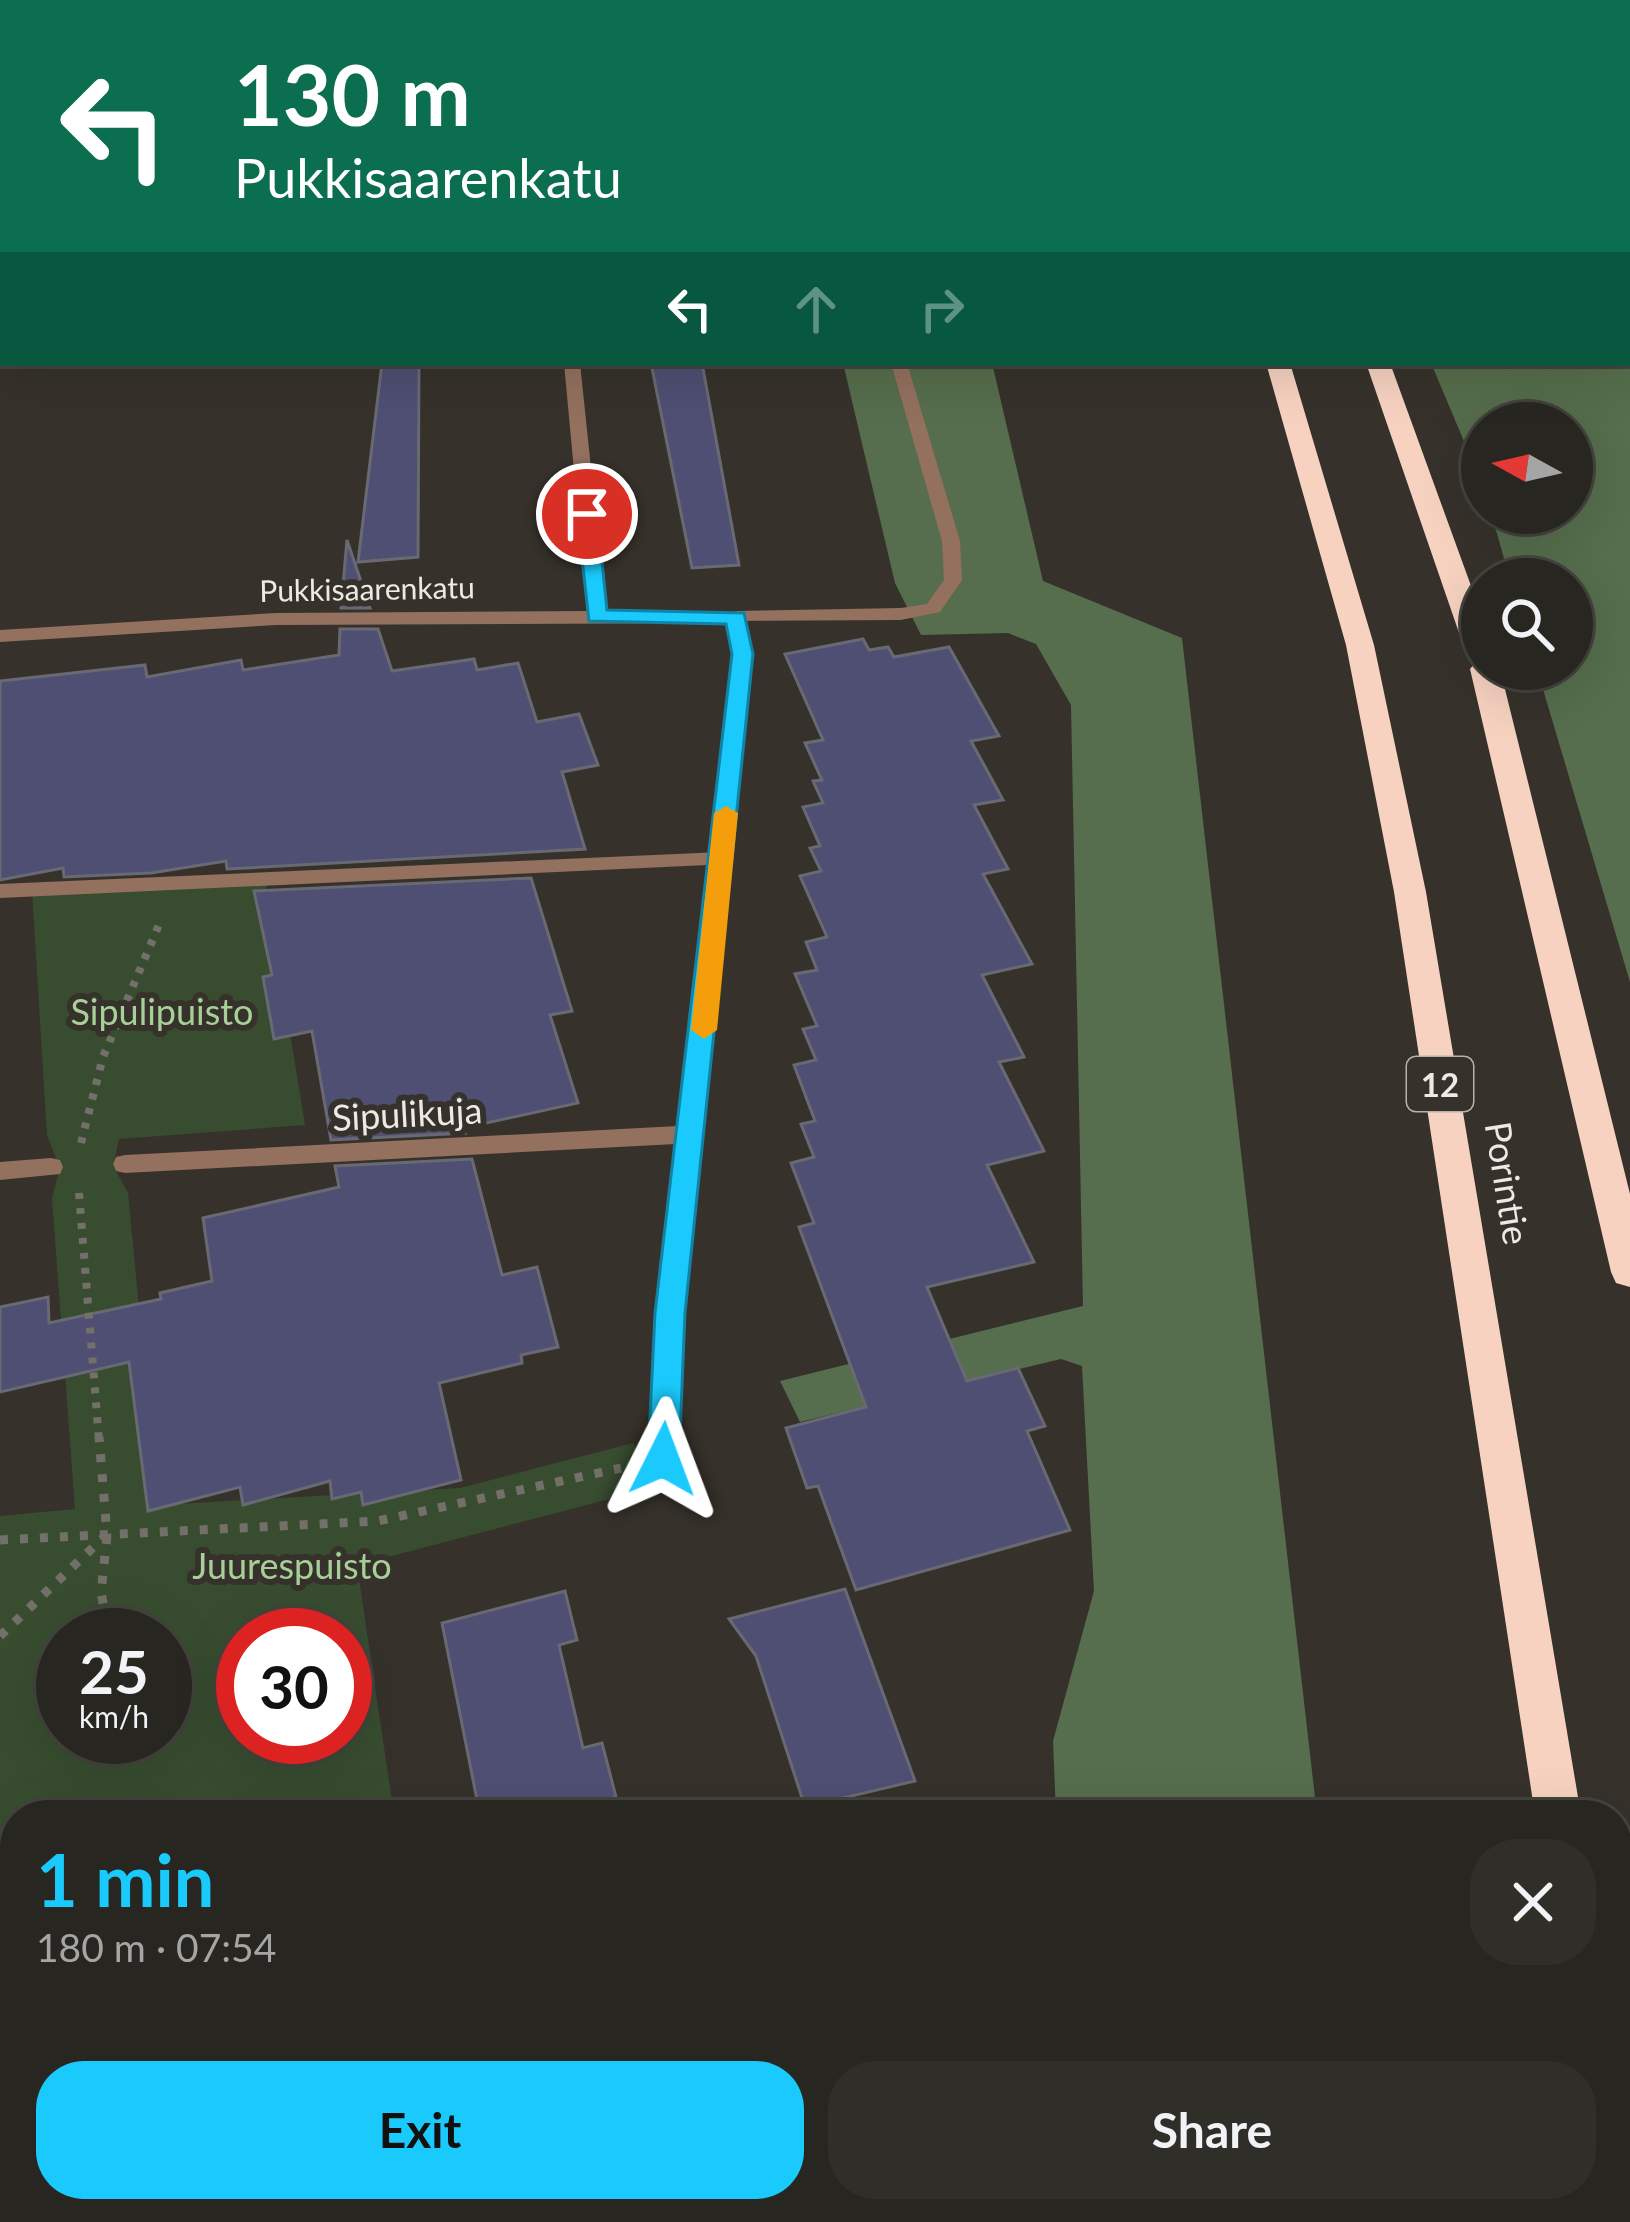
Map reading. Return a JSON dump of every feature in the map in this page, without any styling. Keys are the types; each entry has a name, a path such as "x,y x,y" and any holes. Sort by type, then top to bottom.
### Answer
{"highway":[{"name":"Porintie","path":"1278,366 1360,645 1410,892 1556,1800"},
{"path":"1379,366 1461,597"},
{"path":"1490,690 1630,1272"}],"street":[{"path":"572,366 597,617"},
{"name":"Pukkisaarenkatu","path":"0,636 224,620 736,617 902,614 933,608 953,580 951,541 900,366"},
{"path":"663,1459 670,1313 742,654 736,617"},
{"path":"0,891 722,859"},
{"name":"Sipulikuja","path":"125,1164 693,1134"},
{"path":"0,1171 51,1167"}],"path":[{"path":"80,1147 87,1106 126,992 179,881"},
{"path":"79,1190 107,1534 101,1593 104,1608"},
{"path":"0,1540 378,1521 663,1459"},
{"path":"0,1636 107,1534"}],"green space":[{"path":"844,366 993,366 1043,581 1182,638 1315,1800 1055,1800 1053,1741 1094,1591 1082,1366 1061,1359 800,1422 780,1381 1083,1306 1071,705 1036,644 1008,633 921,635 895,583"},
{"path":"1432,366 1630,366 1630,982 1543,690 1593,690 1593,558 1504,558 1497,534 1593,534 1593,402 1461,402 1461,434"},
{"path":"265,879 305,1125 119,1139 113,1166 128,1193 158,1505 460,1488 633,1443 651,1488 357,1565 363,1608 216,1608 216,1764 372,1764 372,1666 392,1800 0,1800 0,1516 75,1509 52,1198 60,1168 47,1135 32,890"}],"building":[{"path":"382,366 419,366 418,557 358,562"},
{"path":"652,366 703,366 739,565 692,568"},
{"path":"347,540 370,608 341,608"},
{"path":"340,629 378,629 392,671 474,659 477,670 518,663 537,722 579,714 598,765 562,772 585,849 227,869 226,861 151,873 64,877 63,868 0,880 0,681 145,665 147,677 241,660 243,670 339,655"},
{"path":"863,639 869,650 888,647 894,657 949,647 999,736 971,741 1003,800 974,805 1008,869 983,874 1032,964 982,975 1024,1057 999,1062 1044,1151 987,1165 1034,1262 927,1287 967,1381 1018,1368 1045,1426 1027,1431 1070,1530 856,1590 818,1486 807,1488 786,1428 866,1407 799,1227 814,1223 791,1163 814,1157 801,1124 815,1121 794,1065 816,1060 803,1029 817,1026 795,974 817,970 806,942 827,937 800,876 821,871 810,848 820,846 803,807 823,803 813,781 822,780 805,743 823,740 785,654"},
{"path":"531,878 572,1011 550,1015 578,1103 463,1128 465,1133 331,1140 312,1031 274,1039 263,977 272,975 254,891"},
{"path":"472,1159 502,1275 537,1267 558,1347 521,1355 522,1363 439,1383 461,1480 363,1505 361,1492 332,1499 330,1481 243,1505 240,1487 148,1511 129,1362 0,1392 0,1307 48,1297 49,1323 161,1299 160,1293 212,1281 203,1218 339,1187 335,1166"},
{"path":"845,1589 915,1781 835,1800 803,1800 756,1656 729,1619"},
{"path":"565,1591 577,1640 559,1645 583,1748 602,1743 616,1797 477,1800 442,1623"}],"slow traffic":[{"path":"704,1030 726,813"}],"route":[{"path":"587,514 597,617 736,617 742,654 670,1313 663,1459"}],"park label":[{"name":"Sipulipuisto","path":"162,1011"},
{"name":"Juurespuisto","path":"292,1565"}]}
